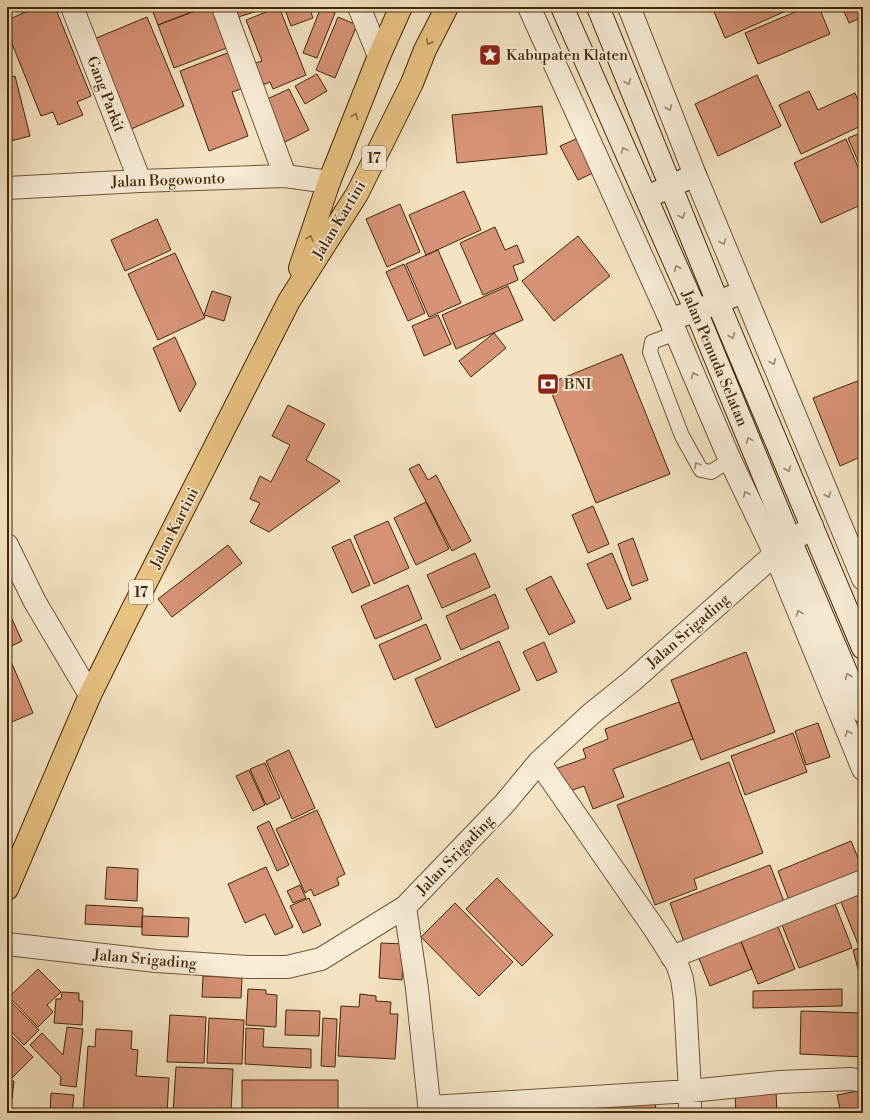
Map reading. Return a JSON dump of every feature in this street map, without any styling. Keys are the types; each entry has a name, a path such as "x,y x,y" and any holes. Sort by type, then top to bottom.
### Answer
{"highway":[{"name":"Jalan Kartini","path":"289,301 329,182 401,7"},
{"name":"Jalan Kartini","path":"7,889 90,695 127,620 289,301 357,194 412,83 425,50 447,7"}],"street":[{"name":"Gang Parkit","path":"72,7 140,181"},
{"path":"223,7 285,176"},
{"path":"359,7 380,56"},
{"path":"529,7 673,326 730,460 783,548 863,769"},
{"name":"Jalan Pemuda Selatan","path":"562,7 696,311 783,548 863,712"},
{"name":"Jalan Pemuda Selatan","path":"598,7 670,187 863,648"},
{"path":"629,7 695,175 863,579"},
{"path":"646,198 695,175"},
{"name":"Jalan Bogowonto","path":"7,188 140,181 285,176 329,182"},
{"path":"673,326 696,311 744,292"},
{"name":"Jalan Srigading","path":"7,944 156,961 248,968 287,967 321,960 405,907 505,803 539,762 591,714 783,548 812,526"},
{"path":"7,545 35,602 90,695"},
{"path":"539,762 656,931 677,964 682,979 685,1000 690,1113"},
{"path":"672,957 863,881"},
{"path":"405,907 417,989 430,1110 780,1082 851,1079 863,1081"}],"lane":[{"path":"673,326 652,342 650,352 682,436 701,470 711,472 730,460"}],"building":[{"path":"38,7 55,7 91,96 77,102 83,115 58,125 53,112 41,116 7,31 7,20"},
{"path":"151,7 205,7 158,25"},
{"path":"205,7 214,7 229,47 174,68 158,25"},
{"path":"228,7 270,7 232,19"},
{"path":"279,7 306,75 273,89 270,82 260,86 252,64 262,61 246,20"},
{"path":"284,7 309,7 313,18 291,26"},
{"path":"321,7 335,13 317,58 303,53"},
{"path":"712,7 795,7 725,38"},
{"path":"807,7 819,7 830,34 758,64 745,33"},
{"path":"842,7 863,7 863,17 849,23"},
{"path":"147,17 184,106 131,129 94,39"},
{"path":"338,17 357,25 335,78 316,70"},
{"path":"230,52 244,88 232,92 248,136 209,151 180,71"},
{"path":"317,74 327,91 305,104 295,86"},
{"path":"757,75 781,126 718,156 695,104"},
{"path":"15,76 30,136 7,142 7,78"},
{"path":"289,89 309,130 285,142 265,100"},
{"path":"809,91 818,110 855,93 863,112 863,125 801,154 779,105"},
{"path":"542,106 547,154 457,163 452,115"},
{"path":"863,132 863,173 848,138"},
{"path":"576,139 593,173 578,180 560,146"},
{"path":"846,139 863,179 863,204 821,223 794,163"},
{"path":"464,191 481,230 426,255 409,215"},
{"path":"400,204 420,252 387,267 366,219"},
{"path":"157,219 171,250 125,271 111,240"},
{"path":"495,227 505,250 517,245 524,262 513,266 518,280 483,295 460,243"},
{"path":"578,236 610,276 554,321 522,281"},
{"path":"438,250 461,303 429,317 406,264"},
{"path":"175,253 205,318 158,340 128,274"},
{"path":"404,264 425,313 408,321 386,272"},
{"path":"508,286 523,320 456,349 442,315"},
{"path":"212,291 231,297 224,321 204,315"},
{"path":"438,315 451,344 424,356 412,326"},
{"path":"494,333 506,348 471,377 459,361"},
{"path":"175,337 196,384 180,412 153,348"},
{"path":"622,354 670,474 596,503 548,384"},
{"path":"863,379 863,456 840,466 813,398"},
{"path":"288,405 325,424 306,460 340,481 269,532 250,522 260,503 250,499 260,476 271,482 290,445 272,436"},
{"path":"419,464 428,480 436,475 471,541 452,551 409,469"},
{"path":"426,502 449,549 416,565 394,518"},
{"path":"593,506 609,544 588,553 572,515"},
{"path":"388,521 409,568 374,584 354,536"},
{"path":"633,538 648,580 632,586 618,544"},
{"path":"350,539 370,585 352,593 332,547"},
{"path":"228,545 242,563 172,617 158,599"},
{"path":"475,553 490,587 442,608 427,575"},
{"path":"612,553 631,599 607,609 587,564"},
{"path":"551,576 575,622 549,635 526,589"},
{"path":"408,585 422,619 375,639 361,606"},
{"path":"495,594 509,628 461,650 446,616"},
{"path":"7,608 22,641 7,648"},
{"path":"426,624 441,659 394,680 379,645"},
{"path":"499,641 520,690 436,728 415,679"},
{"path":"544,642 557,672 537,681 523,652"},
{"path":"7,652 33,713 7,724"},
{"path":"746,652 775,732 701,760 671,680"},
{"path":"679,702 693,739 613,769 624,797 593,809 584,786 564,793 555,769 586,758 583,749 608,739 605,729"},
{"path":"818,723 830,757 806,765 795,731"},
{"path":"793,733 807,772 745,795 731,756"},
{"path":"289,750 315,808 292,819 266,761"},
{"path":"729,762 763,853 694,879 697,889 655,905 617,805"},
{"path":"265,763 280,798 266,805 250,769"},
{"path":"249,770 265,805 253,811 236,776"},
{"path":"317,810 345,874 337,878 339,885 314,896 311,889 305,893 276,829"},
{"path":"269,821 289,865 277,871 257,827"},
{"path":"851,841 863,870 789,900 778,871"},
{"path":"770,865 786,907 685,945 670,903"},
{"path":"107,867 138,869 137,901 105,899"},
{"path":"266,867 293,927 275,935 265,914 245,923 228,884"},
{"path":"497,878 553,935 522,966 466,909"},
{"path":"300,885 306,898 293,903 287,891"},
{"path":"863,887 863,942 858,944 839,897"},
{"path":"309,898 321,925 303,933 290,906"},
{"path":"455,903 513,962 479,996 421,937"},
{"path":"835,904 852,948 799,968 782,925"},
{"path":"86,905 143,908 142,927 85,924"},
{"path":"142,916 189,918 188,937 142,935"},
{"path":"777,924 795,969 758,984 740,939"},
{"path":"740,939 752,969 710,986 698,956"},
{"path":"381,943 404,944 402,980 379,978"},
{"path":"863,947 863,984 862,984 853,950"},
{"path":"38,969 61,992 47,1005 53,1012 38,1027 9,997"},
{"path":"203,976 242,978 241,998 202,997"},
{"path":"248,989 266,990 266,994 277,995 276,1027 246,1025"},
{"path":"842,989 842,1006 753,1008 753,991"},
{"path":"62,992 79,993 79,1001 83,1001 82,1025 54,1023 56,999 61,999"},
{"path":"360,994 376,996 376,1001 391,1002 390,1014 398,1014 395,1059 338,1056 341,1006 359,1007"},
{"path":"8,999 39,1030 24,1045 7,1027"},
{"path":"286,1010 320,1011 319,1036 285,1035"},
{"path":"801,1011 863,1013 863,1057 800,1054"},
{"path":"170,1015 206,1017 204,1063 167,1062"},
{"path":"209,1018 244,1020 242,1064 207,1063"},
{"path":"323,1018 337,1019 335,1067 321,1066"},
{"path":"67,1027 83,1029 76,1087 60,1085 61,1077 30,1045 42,1033 63,1055"},
{"path":"246,1028 264,1029 263,1047 311,1049 311,1068 245,1064"},
{"path":"96,1029 132,1031 131,1049 138,1050 136,1076 169,1078 167,1113 83,1113 88,1046 95,1047"},
{"path":"8,1032 33,1057 12,1078 7,1073"},
{"path":"176,1067 233,1069 231,1113 173,1113"},
{"path":"7,1080 14,1081 12,1099 7,1099"},
{"path":"242,1080 338,1080 338,1113 242,1113"},
{"path":"863,1090 863,1113 825,1113 840,1109 837,1095"},
{"path":"776,1092 777,1113 736,1113 735,1095"},
{"path":"51,1093 74,1095 72,1113 50,1113"},
{"path":"655,1096 656,1113 589,1113 588,1102"}],"place":[{"name":"Kabupaten Klaten","path":"490,55"},
{"name":"BNI","path":"548,384"}]}
